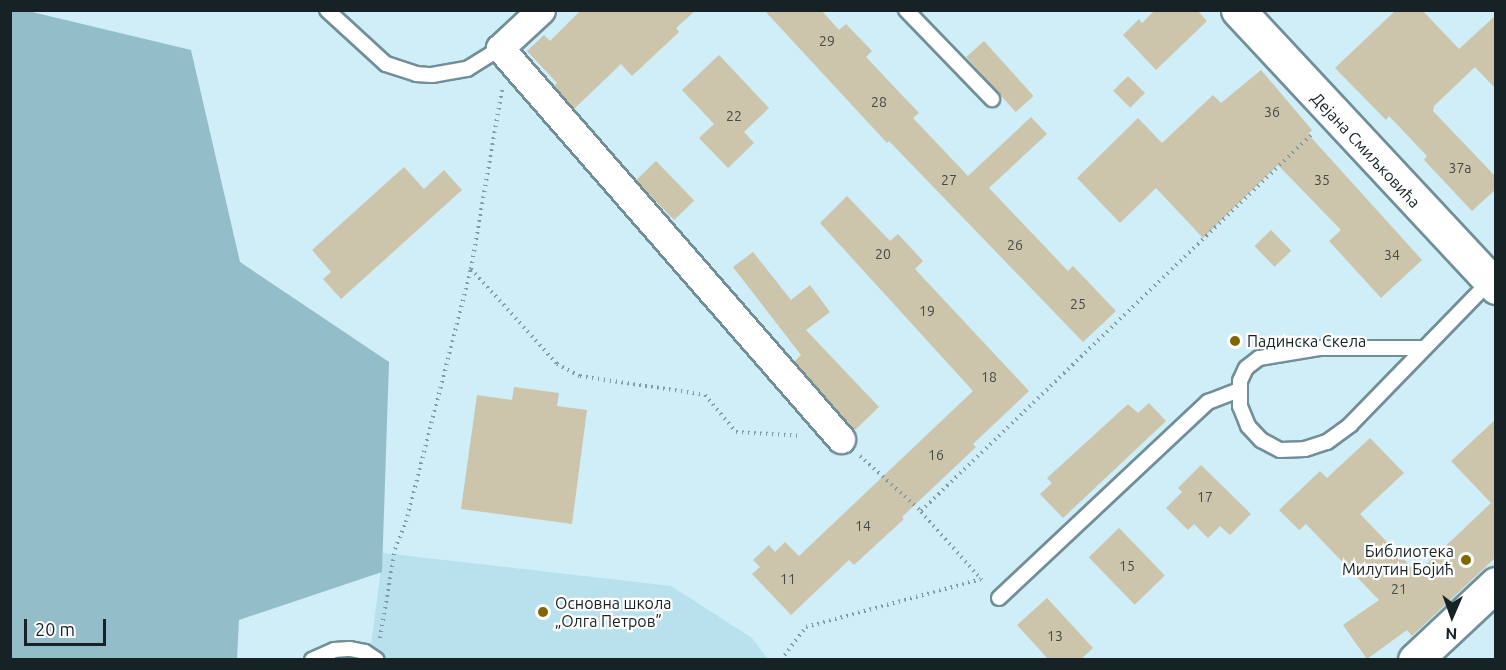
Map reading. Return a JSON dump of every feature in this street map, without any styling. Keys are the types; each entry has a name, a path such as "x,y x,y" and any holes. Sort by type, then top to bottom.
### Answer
{"street":[{"name":"Дејана Смиљковића","path":"1238,10 1333,115 1493,284"},
{"path":"531,14 504,53 841,439"},
{"path":"1415,660 1496,584"}],"lane":[{"path":"327,10 386,64 416,74 432,75 467,69 504,53"},
{"path":"906,10 992,99"},
{"path":"1422,348 1319,348 1259,358 1246,368 1240,381 1240,406 1248,426 1261,440 1280,450 1305,449 1328,442 1350,424 1422,348 1493,284"},
{"path":"999,598 1208,402 1240,390"},
{"path":"312,660 334,650 350,649 365,652 377,660"}],"path":[{"path":"380,642 395,549 406,522 471,269 504,53"},
{"path":"921,511 1333,115"},
{"path":"471,269 557,364 580,376 705,395 736,432 841,439 921,511 999,598"},
{"path":"781,660 806,627 981,579"}],"shaded area":[{"path":"10,11 28,11 191,50 240,262 389,362 382,572 239,620 237,659 11,659"},
{"name":"Основна школа „Олга Петров”","path":"383,553 671,586 752,638 768,659 369,660"}],"building":[{"path":"581,10 696,10 676,28 679,32 632,76 621,64 574,109 554,86 557,83 527,51 544,35 550,41"},
{"path":"764,10 821,10 839,30 846,24 872,51 866,57 919,113 913,118 968,176 1031,117 1047,134 989,188 1068,271 1073,266 1116,311 1083,342 889,141 887,143"},
{"path":"1155,10 1197,10 1207,21 1156,70 1123,35 1139,19 1142,23"},
{"path":"1396,10 1422,10 1459,49 1496,15 1496,89 1475,67 1434,106 1433,111 1496,177 1496,189 1472,211 1424,160 1427,156 1389,116 1386,120 1335,68"},
{"path":"984,41 1034,96 1016,112 966,57"},
{"path":"719,55 769,108 744,132 754,143 728,168 699,138 714,124 682,90"},
{"path":"1261,70 1312,130 1308,134 1422,260 1381,298 1329,241 1341,230 1278,165 1203,238 1156,188 1120,223 1077,178 1138,118 1162,143 1213,95 1221,103"},
{"path":"1128,76 1145,93 1130,108 1113,91"},
{"path":"656,161 694,201 674,220 636,180"},
{"path":"404,167 424,189 444,170 462,190 341,299 323,279 331,272 312,250"},
{"path":"847,196 890,241 898,234 923,261 915,269 1029,391 973,444 976,447 902,517 904,519 854,565 849,560 791,615 752,574 760,567 753,560 769,545 775,552 785,542 799,556 973,391 820,223"},
{"path":"1271,230 1291,251 1275,267 1254,246"},
{"path":"753,252 791,300 810,285 830,312 806,330 879,407 855,430 794,362 801,355 733,267"},
{"path":"514,387 559,393 557,406 587,410 572,524 461,509 477,395 512,400"},
{"path":"1149,403 1166,421 1063,518 1040,494 1052,483 1047,478 1128,404 1138,413"},
{"path":"1496,419 1496,557 1412,636 1407,630 1367,659 1343,625 1379,600 1306,524 1299,530 1279,510 1320,471 1327,478 1370,438 1404,473 1360,514 1417,573 1491,503 1451,461"},
{"path":"1201,465 1251,514 1230,535 1220,526 1208,538 1194,524 1188,530 1166,508 1182,492 1178,488"},
{"path":"1119,528 1165,575 1135,605 1089,557"},
{"path":"1047,598 1093,648 1080,660 1049,660 1017,625"}],"place":[{"name":"Падинска Скела","path":"1235,341"},
{"name":"Библиотека Милутин Бојић","path":"1466,560"},
{"name":"Основна школа „Олга Петров”","path":"543,612"}]}
